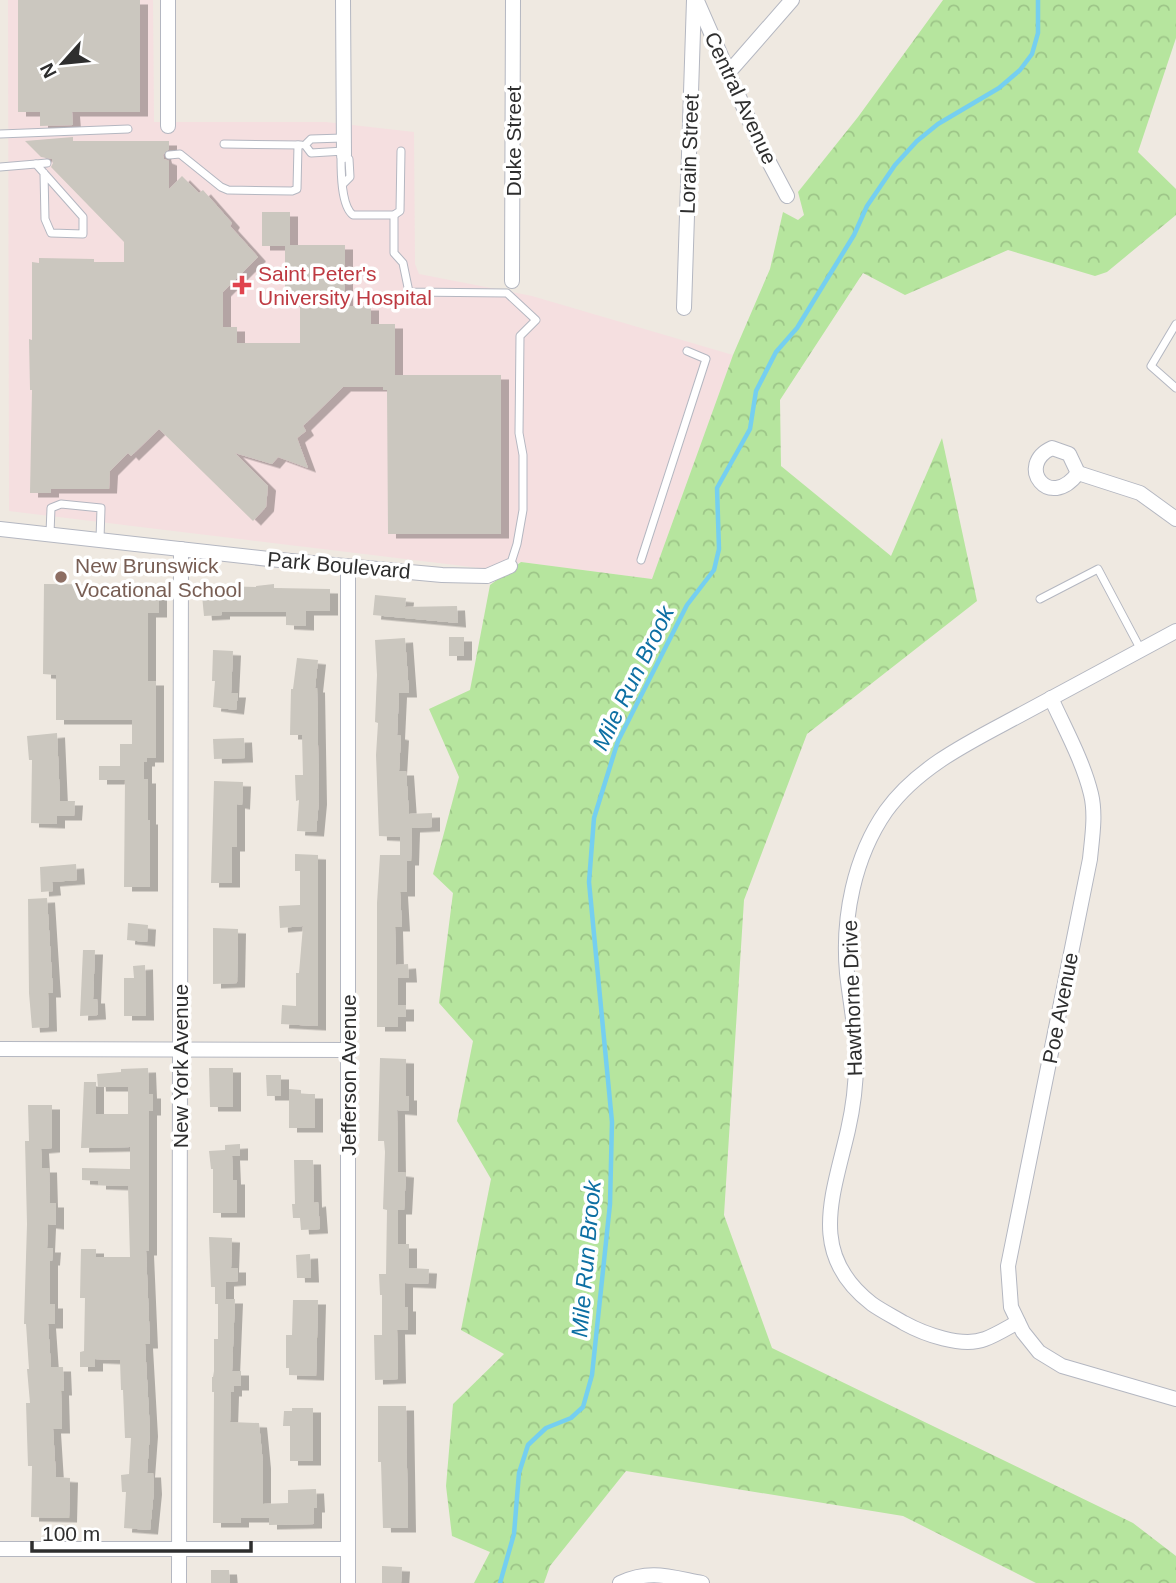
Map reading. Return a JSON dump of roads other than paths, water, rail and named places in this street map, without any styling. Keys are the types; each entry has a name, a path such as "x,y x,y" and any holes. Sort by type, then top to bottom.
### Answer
{"street":[{"path":"167,126 168,0"},
{"path":"343,0 344,148"},
{"name":"Duke Street","path":"510,287 513,0"},
{"name":"Central Avenue","path":"695,0 761,147 788,196"},
{"name":"Lorain Street","path":"684,308 695,0"},
{"path":"729,72 792,0"},
{"path":"1078,473 1140,494 1176,519"},
{"name":"Park Boulevard","path":"0,529 348,567 487,576 510,566"},
{"name":"New York Avenue","path":"179,1583 181,549"},
{"name":"Jefferson Avenue","path":"348,567 348,1583"},
{"name":"Hawthorne Drive","path":"1018,1322 984,1340 975,1341 938,1338 918,1331 873,1304 853,1286 832,1248 828,1224 830,1203 855,1096 857,1059 847,969 848,907 855,878 874,832 901,793 949,754 1176,631"},
{"name":"Poe Avenue","path":"1018,1322 1010,1307 1008,1266 1090,859 1094,819 1088,784 1051,698"},
{"path":"0,1049 348,1050"},
{"path":"1018,1322 1039,1352 1062,1366 1176,1399"},
{"path":"0,1549 347,1549"},
{"path":"620,1583 638,1575 657,1575 702,1583"}],"lane":[{"path":"0,134 128,129"},
{"path":"223,144 301,145 311,139 344,148"},
{"path":"301,145 311,152 344,148"},
{"path":"169,155 180,154 220,187 228,190 292,191 297,189 301,145"},
{"path":"344,148 349,159 350,177 344,183 345,203 353,215 394,215 400,211 401,151"},
{"path":"0,167 47,163"},
{"path":"36,164 63,194 83,217 83,233 51,233 45,219 44,173"},
{"path":"394,215 394,253 403,263 409,292 510,287 536,320 520,337 519,433 523,455 523,510 510,566"},
{"path":"1176,324 1151,366 1176,388"},
{"path":"641,560 706,359 687,351"},
{"path":"50,533 51,508 61,504 101,508 100,539"},
{"path":"1040,599 1098,569 1141,650"}],"waterway":[{"name":"Mile Run Brook","path":"500,1583 514,1534 519,1473 528,1445 546,1428 571,1418 583,1407 592,1375 610,1204 612,1122 589,882 594,818 618,741 687,605 714,570 719,549 717,488 750,429 756,391 776,352 797,328 854,235 867,206 895,165 917,141 938,124 999,88 1020,70 1032,54 1038,33 1038,0"}],"place":[{"name":"Saint Peter's University Hospital","path":"242,285"},
{"name":"New Brunswick Vocational School","path":"61,577"}]}
